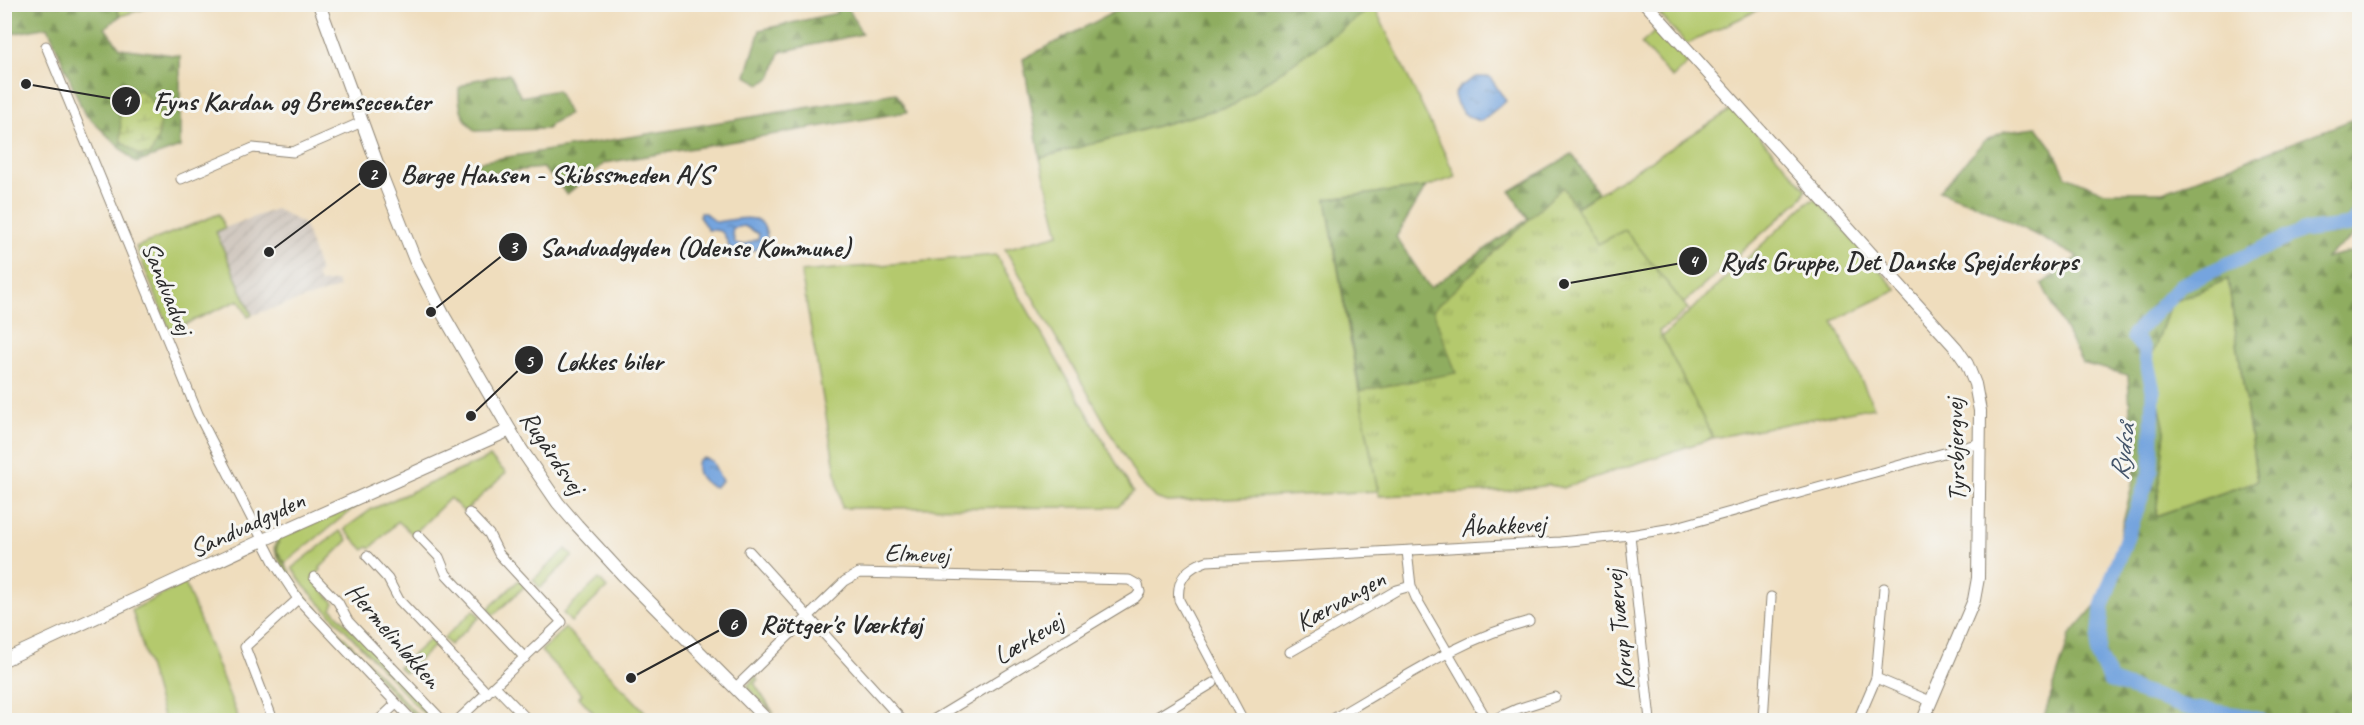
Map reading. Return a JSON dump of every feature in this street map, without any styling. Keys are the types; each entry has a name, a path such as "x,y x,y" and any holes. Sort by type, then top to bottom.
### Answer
{"street":[{"name":"Rugårdsvej","path":"320,4 362,122 416,260 444,316 541,480 570,518 622,574 767,720"},
{"name":"Tyrsbjergvej","path":"1646,4 1956,348 1967,364 1975,384 1980,411 1978,578 1974,600 1923,720"},
{"name":"Sandvadvej","path":"46,46 198,414 263,540"},
{"path":"181,179 253,148 293,152 362,122"},
{"name":"Sandvadgyden","path":"4,660 263,540 510,430"},
{"name":"Åbakkevej","path":"1243,720 1179,600 1178,589 1185,573 1197,564 1207,561 1560,542 1630,535 1673,528 1980,443"},
{"path":"458,720 561,624 562,620 499,554 489,534 469,513"},
{"path":"418,535 439,557 446,574 525,658"},
{"name":"Korup Tværvej","path":"1630,535 1650,720"},
{"name":"Hermelinløkken","path":"263,540 275,564 298,599 412,720"},
{"path":"749,551 902,720"},
{"path":"1407,551 1411,586 1416,598 1487,720"},
{"name":"Hermelinløkken","path":"367,556 388,579 399,600 487,693"},
{"name":"Elmevej","path":"735,688 849,578 864,572 1129,580 1140,588"},
{"name":"Hermelinløkken","path":"314,577 338,602 348,621 442,720"},
{"name":"Kærvangen","path":"1290,652 1397,590 1411,586"},
{"name":"Lærkevej","path":"933,720 1136,597 1140,588"},
{"path":"1858,720 1876,678 1884,588"},
{"path":"1763,720 1771,597"},
{"path":"273,720 245,647 298,599"},
{"path":"1331,720 1448,653 1490,633 1530,621"},
{"path":"1876,678 1930,701"},
{"path":"1152,720 1213,683"},
{"path":"495,686 528,720"},
{"path":"1203,689 1209,699"},
{"path":"1493,720 1517,709 1556,697"},
{"name":"Hermelinløkken","path":"379,720 396,704"}],"shaded area":[{"path":"276,209 304,224 320,272 316,275 320,283 337,281 339,288 252,315 216,231"}],"green space":[{"path":"846,4 862,34 780,52 772,76 761,84 746,76 760,30 837,13 833,5"},
{"path":"5,5 115,5 120,16 105,28 120,48 180,56 180,147 136,163 84,113 48,27 5,35"},
{"path":"115,5 157,5 120,16"},
{"path":"1121,5 1373,5 1233,105 1040,158 1023,59 1122,8"},
{"path":"1651,5 1768,5 1687,44"},
{"path":"1374,6 1456,177 1426,187 1326,200 1378,491 1168,502 1155,498 1138,480 1005,249 1059,234 1040,158 1233,105"},
{"path":"1658,29 1688,63 1672,78 1641,44"},
{"path":"509,74 521,97 557,90 569,114 552,123 547,129 475,131 462,112 459,88 474,80"},
{"path":"139,90 154,104 160,120 158,136 150,155 139,155 121,141 120,109 127,93"},
{"path":"896,93 907,112 605,163 567,194 543,168 480,174 477,162"},
{"path":"1734,108 1806,189 1803,197 1683,304 1625,230 1598,245 1575,208"},
{"path":"2359,117 2359,232 2324,258 2359,250 2359,720 2043,720 2070,635 2107,592 2134,476 2128,375 2082,363 2042,284 2078,257 1980,206 1939,191 1984,141 2005,131 2037,127 2052,147 2066,176 2104,192 2163,192","holes":["2228,279 2257,481 2156,516 2165,431 2150,361 2171,303"]},
{"path":"1572,154 1598,193 1575,208 1456,373 1374,470 1326,199 1426,187 1396,237 1430,288 1528,219 1510,191"},
{"path":"1563,187 1598,244 1625,230 1688,309 1659,331 1713,438 1563,488 1550,485 1506,491 1379,496 1359,391 1456,373 1433,310"},
{"path":"1816,199 1897,290 1833,321 1874,407 1713,438 1662,337 1808,202"},
{"path":"219,214 225,228 216,232 252,315 248,317 239,300 170,331 136,247"},
{"path":"996,255 1133,492 1118,507 842,508 801,272"},
{"path":"2228,279 2257,481 2155,516 2165,431 2150,361 2171,303"},
{"path":"490,457 506,473 464,512 450,498 413,535 398,521 371,548 369,546 364,550 344,529 372,509"},
{"path":"360,503 285,563 276,550 303,594 422,720 418,720 302,597 281,565 274,548 277,539"},
{"path":"340,531 348,540 312,578 334,603 332,609 437,720 430,720 304,586 292,568"},
{"path":"566,549 573,556 540,588 533,580"},
{"path":"599,579 607,588 571,622 563,613"},
{"path":"519,580 525,586 494,615 488,609"},
{"path":"185,583 239,720 164,720 132,610"},
{"path":"474,610 480,617 450,645 444,638"},
{"path":"565,628 652,719 600,720 579,697 582,694 541,651"},
{"path":"430,639 435,645 405,673 399,667"},
{"path":"755,676 758,680 754,683 774,714 747,687"}],"water":[{"path":"1476,77 1490,77 1506,101 1481,121 1463,112 1457,105 1454,95 1459,87"},
{"path":"700,213 705,213 716,222 741,218 756,220 762,223 766,230 767,240 754,251 736,250 730,248 723,233 718,230 708,230 700,218","holes":["744,226 759,234 758,239 743,245 735,243 732,231 734,228"]},
{"path":"704,458 712,461 722,481 715,487 703,481 698,473 698,460"}],"waterway":[{"name":"Rydså","path":"2260,720 2188,708 2110,681 2098,655 2102,606 2151,470 2153,390 2144,349 2133,336 2181,285 2302,231 2350,225 2360,214"}],"place":[{"name":"Fyns Kardan og Bremsecenter","path":"26,84"},
{"name":"Børge Hansen - Skibssmeden A/S","path":"269,252"},
{"name":"Ryds Gruppe, Det Danske Spejderkorps","path":"1564,284"},
{"name":"Sandvadgyden (Odense Kommune)","path":"431,312"},
{"name":"Løkkes biler","path":"471,416"},
{"name":"Röttger's Værktøj","path":"631,678"}]}
